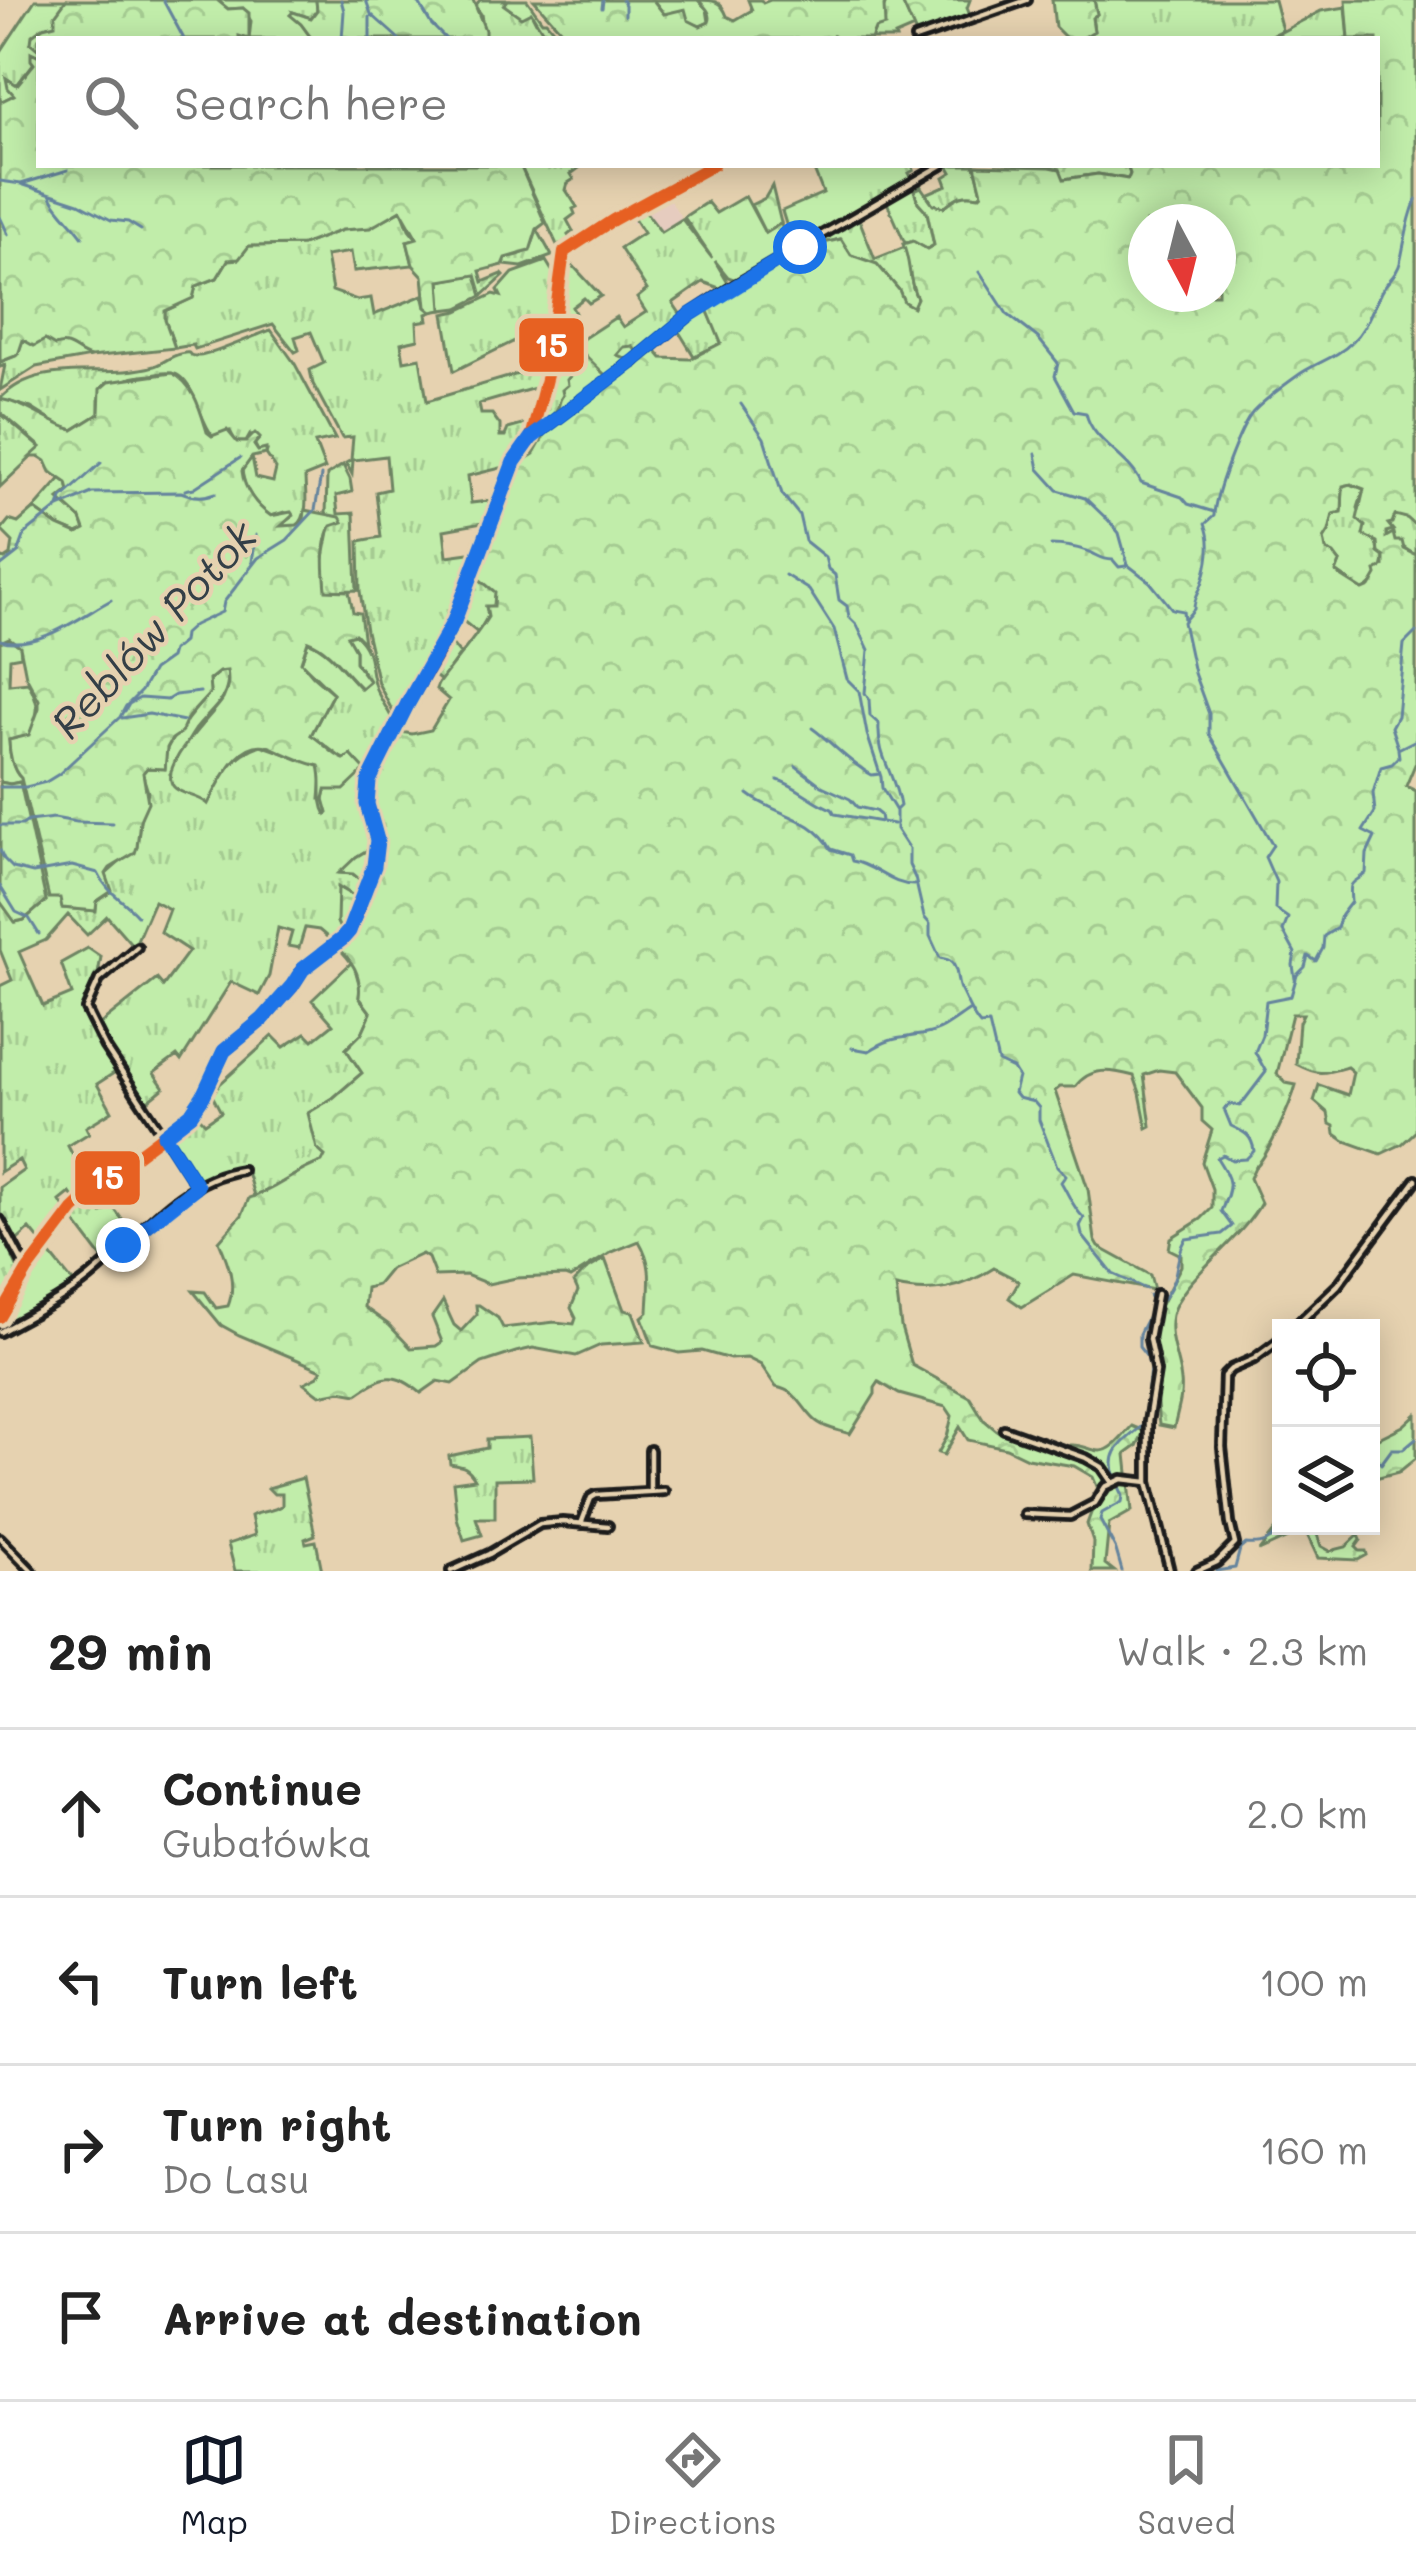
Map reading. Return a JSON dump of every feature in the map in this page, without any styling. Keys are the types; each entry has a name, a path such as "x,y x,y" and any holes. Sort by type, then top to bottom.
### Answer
{"street":[{"path":"924,36 1027,0"},
{"path":"531,438 547,375 564,252 708,168"},
{"path":"0,1318 27,1271 87,1195 191,1114 224,1051 263,1019 303,969 349,931 374,866 377,840 367,804 369,781 454,621 514,462 531,438 703,306 937,168"},
{"path":"136,947 99,980 86,1009 116,1066 197,1186"},
{"path":"0,1332 88,1279 197,1186 218,1174 242,1170"},
{"path":"1302,1319 1338,1285 1416,1180"},
{"path":"0,1220 27,1271"},
{"path":"1157,1294 1149,1339 1156,1372 1148,1422 1148,1482 1170,1571"},
{"path":"1197,1571 1217,1562 1235,1544 1223,1466 1224,1376 1272,1346"},
{"path":"1004,1430 1086,1458 1102,1467 1113,1483"},
{"path":"650,1450 650,1492"},
{"path":"1024,1514 1070,1516 1095,1503 1105,1486 1122,1479 1148,1482"},
{"path":"581,1523 596,1495 664,1491"},
{"path":"451,1571 537,1526 556,1522 608,1526"},
{"path":"0,1538 32,1571"}],"shaded area":[{"path":"717,168 668,196 682,219 661,233 627,218 597,241 565,257 561,252 630,209 685,171"}],"green space":[{"path":"35,0 66,0 56,24 31,43 36,47 34,63 17,85 7,79 14,95 0,102 0,53"},
{"path":"66,0 217,0 228,9 243,8 249,13 249,36 36,36 36,47 32,35 55,24 55,15"},
{"path":"217,0 316,0 317,10 311,18 293,12 310,36 249,36 251,21 243,8 228,9"},
{"path":"316,0 473,0 485,36 310,36 290,15 311,18 317,10"},
{"path":"480,0 508,0 504,4 531,12 536,22 556,36 485,36 475,6"},
{"path":"508,0 527,0 558,36 542,30 531,12 521,17 504,5"},
{"path":"534,0 653,0 664,14 685,9 688,20 700,26 710,16 698,0 716,2 735,20 752,10 748,0 887,0 885,26 875,29 872,36 566,36"},
{"path":"653,0 698,0 707,9 709,22 700,26 664,14"},
{"path":"887,0 901,0 914,28 895,36 872,36"},
{"path":"901,0 970,0 970,15 916,34"},
{"path":"1052,0 1094,0 1094,31 1064,36 1055,27"},
{"path":"1094,0 1274,0 1282,30 1269,36 1086,36 1094,31 1092,17 1097,14"},
{"path":"1346,0 1416,0 1416,526 1395,515 1388,524 1393,530 1386,537 1393,533 1395,541 1402,541 1404,549 1416,555 1416,762 1406,786 1416,791 1416,1131 1381,1154 1335,1134 1328,1113 1314,1101 1319,1085 1348,1095 1353,1072 1347,1067 1316,1072 1296,1064 1303,1014 1292,1014 1277,1074 1296,1085 1250,1178 1261,1203 1186,1288 1172,1315 1181,1387 1174,1428 1159,1425 1159,1364 1152,1331 1181,1266 1181,1255 1169,1249 1171,1238 1212,1208 1212,1189 1202,1162 1212,1130 1175,1072 1144,1075 1151,1126 1147,1128 1134,1076 1094,1073 1075,1087 1055,1091 1088,1189 1095,1240 1099,1247 1150,1275 1154,1290 1074,1275 1022,1307 1009,1298 1019,1281 994,1268 946,1288 896,1287 912,1365 970,1397 997,1431 1063,1455 1070,1445 1105,1450 1132,1426 1144,1431 1137,1446 1126,1454 1132,1511 1109,1524 1105,1564 1114,1571 1092,1571 1093,1542 1087,1524 1099,1491 1093,1477 1074,1466 968,1440 960,1427 944,1455 938,1453 952,1416 946,1407 899,1394 879,1382 850,1434 817,1421 794,1395 776,1387 761,1365 747,1358 730,1359 702,1351 679,1353 653,1346 642,1317 648,1312 650,1276 639,1241 612,1252 570,1278 516,1278 488,1284 466,1275 435,1276 422,1254 390,1269 377,1285 366,1288 364,1307 411,1348 442,1342 432,1317 443,1301 461,1331 477,1314 476,1305 498,1318 503,1328 574,1324 571,1308 578,1291 574,1282 605,1259 624,1310 633,1312 644,1342 601,1345 576,1356 533,1348 482,1363 453,1384 438,1381 421,1393 404,1381 389,1378 357,1394 320,1395 304,1383 322,1370 221,1325 193,1291 205,1292 216,1308 228,1306 231,1281 219,1241 242,1215 249,1198 322,1162 325,1156 317,1149 308,1113 362,1073 346,1049 362,1033 371,1013 359,997 355,968 336,946 360,916 379,870 383,846 372,798 375,783 401,732 431,730 449,700 436,689 438,684 488,617 486,606 494,606 495,592 473,574 518,464 534,454 548,429 653,347 662,358 690,359 721,343 707,309 802,248 841,239 851,255 877,264 904,302 913,307 917,298 903,244 913,241 927,249 934,245 927,212 914,190 921,187 933,204 944,207 960,196 979,196 976,168 1055,168 1064,179 1098,174 1128,179 1128,168 1380,168 1380,36 1349,36","holes":["1343,486 1364,489 1357,519 1365,526 1363,535 1377,542 1378,553 1384,557 1384,566 1363,590 1336,573 1340,562 1326,550 1324,539 1333,514 1342,512"]},
{"path":"1346,7 1349,36 1274,36 1321,11"},
{"path":"31,52 36,54 36,168 521,168 545,223 537,229 530,251 480,271 483,282 504,276 482,296 476,275 440,281 442,310 432,312 426,307 423,276 413,265 407,241 417,238 401,210 370,228 342,230 302,245 249,246 239,259 228,260 217,278 196,286 193,298 165,311 175,348 91,357 45,340 34,346 23,340 18,355 0,362 0,102 14,95 6,78 17,85 34,64"},
{"path":"521,168 579,168 571,174 574,179 566,190 577,207 567,220 573,231 568,235 571,240 557,245"},
{"path":"813,168 914,170 909,173 913,180 793,247 782,211 823,193"},
{"path":"950,168 976,168 982,193 960,196 945,207 933,204 926,194 947,185 944,177 952,172"},
{"path":"1051,168 1128,168 1130,174 1128,179 1098,174 1064,179"},
{"path":"918,180 921,187 915,190 927,212 934,246 927,249 905,243 885,198"},
{"path":"772,186 781,223 765,233 751,205 765,198"},
{"path":"745,196 765,233 781,223 787,251 736,280 715,261 728,283 722,289 703,282 673,303 683,318 662,330 663,335 639,354 632,347 628,359 606,376 579,355 582,361 556,411 537,424 550,377 565,257 601,296 589,303 584,298 572,307 575,313 567,319 581,340 616,317 623,327 646,312 637,298 647,290 620,248 643,233 634,219 645,211 661,232 682,219 712,258 684,217 707,202 716,213"},
{"path":"402,210 417,239 407,241 413,265 354,271 351,252 326,256 332,291 357,300 371,298 374,315 423,295 432,312 428,320 417,322 418,339 401,343 404,361 420,358 427,401 545,366 542,386 479,404 481,414 492,414 500,425 500,436 533,422 509,466 468,476 471,503 497,500 488,522 444,530 447,556 476,552 432,659 396,718 378,683 360,591 359,541 381,537 376,492 389,489 386,456 353,460 352,474 346,463 351,460 353,437 342,438 313,384 310,370 324,363 311,332 295,337 299,350 295,352 273,324 195,349 193,345 175,348 165,311 193,298 196,286 217,278 228,260 249,246 302,245 342,230 370,227"},
{"path":"857,214 875,259 905,247 917,298 913,308 877,264 851,255 840,239 802,248 707,309 722,343 694,356 676,327 733,288"},
{"path":"537,229 552,256 522,267 504,265 506,258 531,247"},
{"path":"546,261 557,279 549,317 553,322 454,371 444,314 494,294 501,296 498,290 513,273"},
{"path":"477,274 482,296 442,310 440,281"},
{"path":"271,330 335,439 315,443 325,469 305,477 305,509 297,526 279,526 293,516 284,512 271,516 245,484 242,470 252,457 256,478 273,482 276,469 267,451 258,451 250,435 246,442 236,442 230,431 213,436 190,388 176,374 121,381 99,400 99,414 73,430 31,408 0,399 34,378 135,370 180,354 205,355"},
{"path":"23,340 64,343 91,357 36,367 0,390 5,365 0,367 0,362 17,355"},
{"path":"632,346 639,354 629,363 534,434 537,424 557,411 567,380 582,361 578,354 584,354 606,376 627,359 617,355"},
{"path":"172,373 191,390 212,436 227,430 237,442 246,442 255,433 260,438 254,445 258,451 266,449 266,454 252,457 242,471 243,478 271,516 291,512 281,526 297,525 304,520 305,510 340,517 343,522 331,526 326,541 326,590 349,591 353,612 360,613 364,643 355,634 347,636 355,662 369,681 361,688 330,655 308,641 301,662 333,693 311,735 339,757 351,755 365,770 344,790 326,790 326,815 319,766 263,745 252,747 233,762 208,804 177,790 171,778 179,754 226,692 227,671 219,672 209,680 210,693 172,739 165,769 147,768 143,773 148,802 137,847 106,874 112,891 97,901 96,911 62,908 60,898 49,898 21,778 10,755 9,740 29,735 39,700 26,676 20,646 9,638 0,642 0,557 11,555 13,542 1,530 9,520 18,523 34,509 77,534 85,530 81,519 59,499 69,491 67,483 51,472 46,461 30,457 41,447 0,412 0,399 73,430 99,414 100,389 108,382"},
{"path":"0,413 41,448 0,487"},
{"path":"343,465 352,492 336,496 338,514 354,513 357,590 326,591 327,475"},
{"path":"61,478 69,491 60,499 81,519 85,531 77,534 34,509"},
{"path":"1343,486 1364,489 1358,508 1384,557 1378,576 1363,591 1336,572 1340,562 1326,551 1324,539 1333,514 1342,511"},
{"path":"1395,514 1416,526 1416,555 1386,538 1387,524"},
{"path":"473,574 496,592 494,606 486,607 489,614 478,633 458,617"},
{"path":"355,634 368,654 376,689 395,724 366,781 374,846 341,873 364,882 358,899 343,889 337,922 342,933 333,942 319,930 305,928 299,948 288,946 292,932 278,928 269,976 259,995 231,982 181,1061 177,1056 154,1073 164,1088 144,1104 95,1028 157,979 163,986 189,951 160,932 169,909 154,901 134,947 107,916 87,935 68,915 46,940 19,952 43,1006 72,994 61,963 88,948 101,957 96,985 84,1008 117,1071 97,1084 112,1111 86,1127 89,1133 68,1146 86,1181 92,1177 97,1184 77,1203 70,1193 60,1201 68,1214 44,1246 30,1229 11,1246 21,1276 0,1314 0,1224 9,1241 0,1217 0,1187 24,1170 19,1160 0,1172 0,986 12,980 0,950 0,901 16,922 46,901 19,782 0,782 0,642 9,638 20,646 21,656 10,658 9,684 28,682 37,703 29,736 9,740 9,744 21,778 49,897 60,898 63,908 95,911 97,902 108,894 106,874 137,847 148,792 142,773 147,768 165,769 166,751 210,693 209,680 219,672 227,671 223,697 195,730 170,774 185,793 211,799 230,766 261,745 320,766 320,799 324,799 344,760 311,735 333,693 301,662 308,641 330,655 360,688 369,681 355,662 355,650 346,635"},
{"path":"447,638 460,654 441,681 430,672"},
{"path":"0,782 20,782 46,901 15,922 0,901"},
{"path":"374,846 363,891 342,933 337,922 338,887 358,899 364,883 353,874 339,873"},
{"path":"353,961 359,997 371,1013 362,1033 346,1049 362,1073 309,1113 325,1156 322,1162 254,1196 246,1168 218,1173 194,1186 163,1138 196,1114 205,1123 221,1112 212,1095 273,1036 284,1047 306,1033 313,1040 333,1024 312,1000"},
{"path":"89,1196 102,1213 113,1207 133,1235 105,1262 71,1217"},
{"path":"46,1249 76,1286 0,1331 0,1322"},
{"path":"1416,1414 1416,1458 1399,1472 1380,1477 1380,1438"},
{"path":"530,1437 533,1478 495,1479 495,1518 476,1518 482,1535 464,1540 453,1482 475,1479 464,1467 450,1464 449,1456 487,1448 487,1439"},
{"path":"303,1478 315,1535 305,1539 306,1543 316,1541 322,1571 235,1571 228,1544 255,1535 251,1516 282,1505 282,1494 268,1488"},
{"path":"1272,1534 1294,1535 1259,1551"},
{"path":"1307,1535 1317,1535 1321,1546 1330,1551 1346,1547 1359,1535 1356,1547 1367,1555 1358,1560 1318,1558"}],"waterway":[{"path":"163,0 182,36"},
{"path":"341,0 342,36"},
{"path":"366,0 371,14 396,36"},
{"path":"417,0 443,36"},
{"path":"602,8 603,0"},
{"path":"622,0 625,15"},
{"path":"370,17 370,36"},
{"path":"0,181 21,184 68,170"},
{"path":"21,184 141,230"},
{"path":"51,196 83,237"},
{"path":"1295,979 1295,953 1283,931 1288,918 1275,909 1276,882 1265,857 1273,845 1209,734 1209,714 1183,622 1194,609 1206,571 1205,524 1214,516 1223,478 1248,420 1280,388 1357,337 1398,268 1416,200"},
{"path":"0,217 8,234"},
{"path":"980,272 1007,314 1038,338 1058,363 1055,376 1074,411 1086,413 1095,432 1141,483 1214,512"},
{"path":"741,404 764,438 782,494 799,515 805,541 825,557 835,575 839,600 847,606 869,650 865,693 870,716 879,724 881,747 900,806 896,810"},
{"path":"1036,454 1039,469 1058,490 1085,498 1109,521 1119,533 1128,565 1172,609 1183,611 1184,620"},
{"path":"185,490 240,458"},
{"path":"59,507 62,498 101,463"},
{"name":"Reblów Potok","path":"0,787 46,782 120,717 153,670 183,642 184,634 222,612 224,602 258,558 287,540 315,510 321,476"},
{"path":"0,567 18,553 25,534 59,507 92,493 216,493"},
{"path":"252,562 256,535"},
{"path":"1051,545 1083,550 1126,566"},
{"path":"785,575 809,590 834,629 847,679 859,691 882,788 896,811 896,829 909,849 909,865 940,958 955,967 960,989 977,1021 989,1024 998,1062 1018,1077 1014,1093 1039,1108 1057,1166 1066,1175 1061,1182 1084,1218 1082,1235 1113,1274 1146,1289"},
{"path":"0,640 43,637 111,600"},
{"path":"1398,748 1391,727 1397,716 1404,644 1416,632"},
{"path":"125,711 140,698 167,700 200,692"},
{"path":"122,718 149,714 184,721"},
{"path":"812,728 864,770 880,774"},
{"path":"1160,1302 1171,1286 1186,1239 1222,1234 1232,1226 1221,1211 1229,1183 1217,1158 1246,1159 1254,1151 1247,1135 1231,1126 1224,1109 1230,1104 1240,1106 1266,1072 1255,1052 1266,1001 1291,996 1308,956 1316,961 1324,936 1337,928 1351,902 1352,884 1366,873 1367,854 1375,837 1363,831 1375,812 1373,793 1381,767 1392,764 1399,757 1398,749 1416,740"},
{"path":"796,766 857,807 875,811 881,821"},
{"path":"778,780 835,814 893,824"},
{"path":"748,794 814,829 831,849 850,855 852,861 916,885"},
{"path":"0,825 54,818 112,823"},
{"path":"0,850 13,868 33,873 72,866 98,873 137,915"},
{"path":"0,886 16,912 29,918 39,934"},
{"path":"852,1048 869,1051 891,1040 932,1032 970,1010"},
{"path":"1116,1478 1115,1453 1144,1424 1150,1369 1139,1347 1139,1334 1154,1305 1149,1295"},
{"path":"1380,1462 1392,1449 1403,1449 1416,1438"},
{"path":"1118,1484 1122,1502 1102,1513 1100,1520 1122,1571"},
{"path":"1216,1571 1235,1568 1246,1544 1276,1535"}],"transit line":[{"name":"15","path":"0,1317 27,1271 73,1210 110,1175 191,1114 224,1051 263,1019 303,969 349,931 374,866 377,840 367,804 369,781 454,621 514,462 531,438 547,375 564,252 708,168"}],"route":[{"path":"123,1245 197,1186 164,1135 191,1114 224,1051 263,1019 303,969 349,931 374,866 377,840 368,812 369,781 454,621 514,462 531,438 688,316 800,247"}]}
